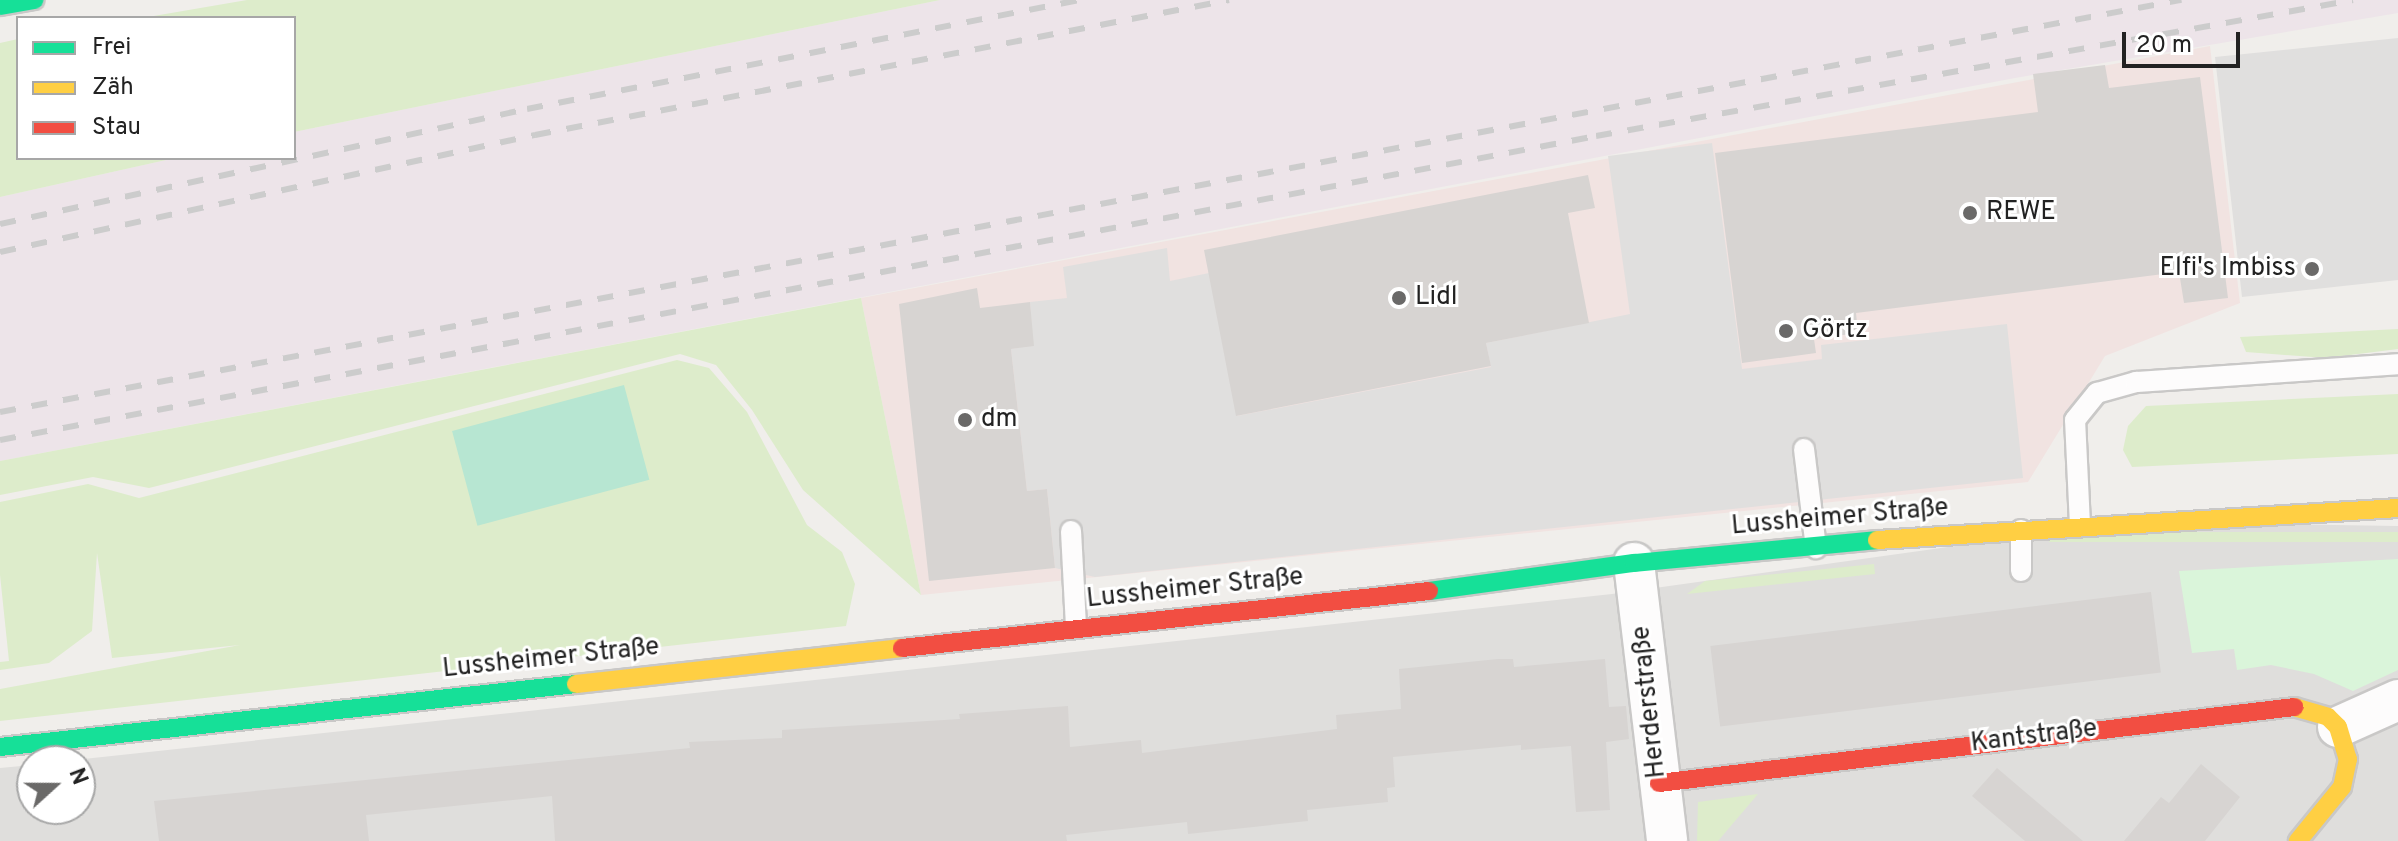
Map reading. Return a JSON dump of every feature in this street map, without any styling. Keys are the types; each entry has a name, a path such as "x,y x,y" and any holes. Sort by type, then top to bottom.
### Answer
{"main road":[{"path":"0,6 34,0"},
{"name":"Lussheimer Straße","path":"0,747 1518,581 1634,563 2080,525 2398,508"},
{"name":"Kantstraße","path":"1659,783 2282,707 2313,710 2338,727"},
{"path":"2298,841 2342,787 2347,772 2338,727"}],"street":[{"name":"Herderstraße","path":"1634,563 1667,841"},
{"path":"2338,727 2398,700"}],"lane":[{"path":"2080,525 2075,420 2097,393 2136,382 2398,364"},
{"path":"1804,449 1816,548"},
{"path":"2021,530 2021,571"},
{"path":"1071,531 1076,628"}],"shaded area":[{"path":"940,0 2398,0 2398,13 2015,78 0,461 0,197 166,160 296,160 296,132"},
{"path":"2398,38 2398,280 2242,297 2215,57"},
{"path":"2210,46 2240,303 2105,356 2028,482 921,595 861,298"},
{"path":"1712,143 1742,369 1822,359 1821,345 2007,324 2023,478 1095,577 1055,568 1047,489 1027,491 1011,349 1033,345 1030,302 1067,298 1063,267 1167,248 1170,281 1209,273 1237,416 1491,367 1486,343 1630,314 1608,156"},
{"path":"2126,522 2398,526 2398,841 0,841 0,768 16,766 16,825 96,825 96,758 1612,594"}],"green space":[{"path":"247,0 940,0 296,132 296,16 154,16"},
{"path":"16,39 16,160 166,160 0,197 0,43"},
{"path":"861,298 921,595 803,490 752,410 716,365 680,354 149,488 93,477 0,495 0,461"},
{"path":"2398,329 2398,349 2326,358 2246,352 2240,337"},
{"path":"677,360 709,368 747,412 807,525 842,552 855,584 846,626 0,721 0,689 240,645 112,658 97,553 92,631 49,663 0,670 0,662 9,661 0,575 0,502 88,484 139,498"},
{"path":"624,385 649,480 477,526 452,431"},
{"path":"2398,394 2398,454 2132,467 2123,450 2128,426 2146,406"},
{"path":"2049,532 2398,532 2398,542 2049,542"},
{"path":"2398,559 2398,670 2353,691 2314,674 2271,665 2237,670 2234,649 2192,653 2179,571"},
{"path":"1874,564 1875,574 1687,594 1705,581"},
{"path":"1758,794 1718,841 1697,841 1698,802"}],"building":[{"name":"REWE","path":"2105,65 2109,88 2200,77 2228,298 2184,303 2179,272 1856,313 1858,333 1814,339 1816,353 1742,363 1715,153 2038,112 2033,74"},
{"name":"Lidl","path":"1588,175 1595,208 1568,213 1589,323 1486,343 1491,366 1236,416 1204,250"},
{"name":"dm","path":"977,288 980,308 1030,302 1034,346 1011,349 1027,491 1047,489 1055,568 929,581 899,304"},
{"path":"2151,592 2161,672 1720,727 1710,646"},
{"path":"1513,659 1514,667 1605,659 1609,707 1626,706 1629,739 1606,742 1610,810 1576,812 1571,746 1521,750 1521,745 1393,757 1395,787 1387,788 1388,802 1307,810 1308,821 1188,834 1187,822 1066,835 1067,841 555,841 552,796 366,815 369,841 159,841 154,801 690,748 689,742 782,738 782,730 960,719 959,714 1068,706 1070,747 1141,740 1142,753 1337,729 1336,715 1401,709 1399,669"},
{"path":"2201,764 2240,797 2205,841 2124,841 2161,797 2169,803"},
{"path":"1997,768 2083,841 2025,841 1972,796"}],"railway":[{"path":"296,159 527,109 1079,0"},
{"path":"0,252 535,135 1229,0"},
{"path":"0,412 2181,0"},
{"path":"0,440 1596,136 2353,0"},
{"path":"0,224 293,160"}],"traffic: fast":[{"path":"0,6 34,0"},
{"path":"1429,591 1634,563 1877,540"},
{"path":"0,747 576,684"}],"traffic: slow":[{"path":"1877,540 2398,508"},
{"path":"576,684 902,648"},
{"path":"2294,707 2328,717 2338,727 2348,759 2342,787 2298,841"}],"traffic: jam":[{"path":"902,648 1429,591"},
{"path":"1659,783 2294,707"}],"place":[{"name":"REWE","path":"1970,213"},
{"name":"Elfi's Imbiss","path":"2312,269"},
{"name":"Lidl","path":"1399,298"},
{"name":"Görtz","path":"1786,331"},
{"name":"dm","path":"965,420"}]}
